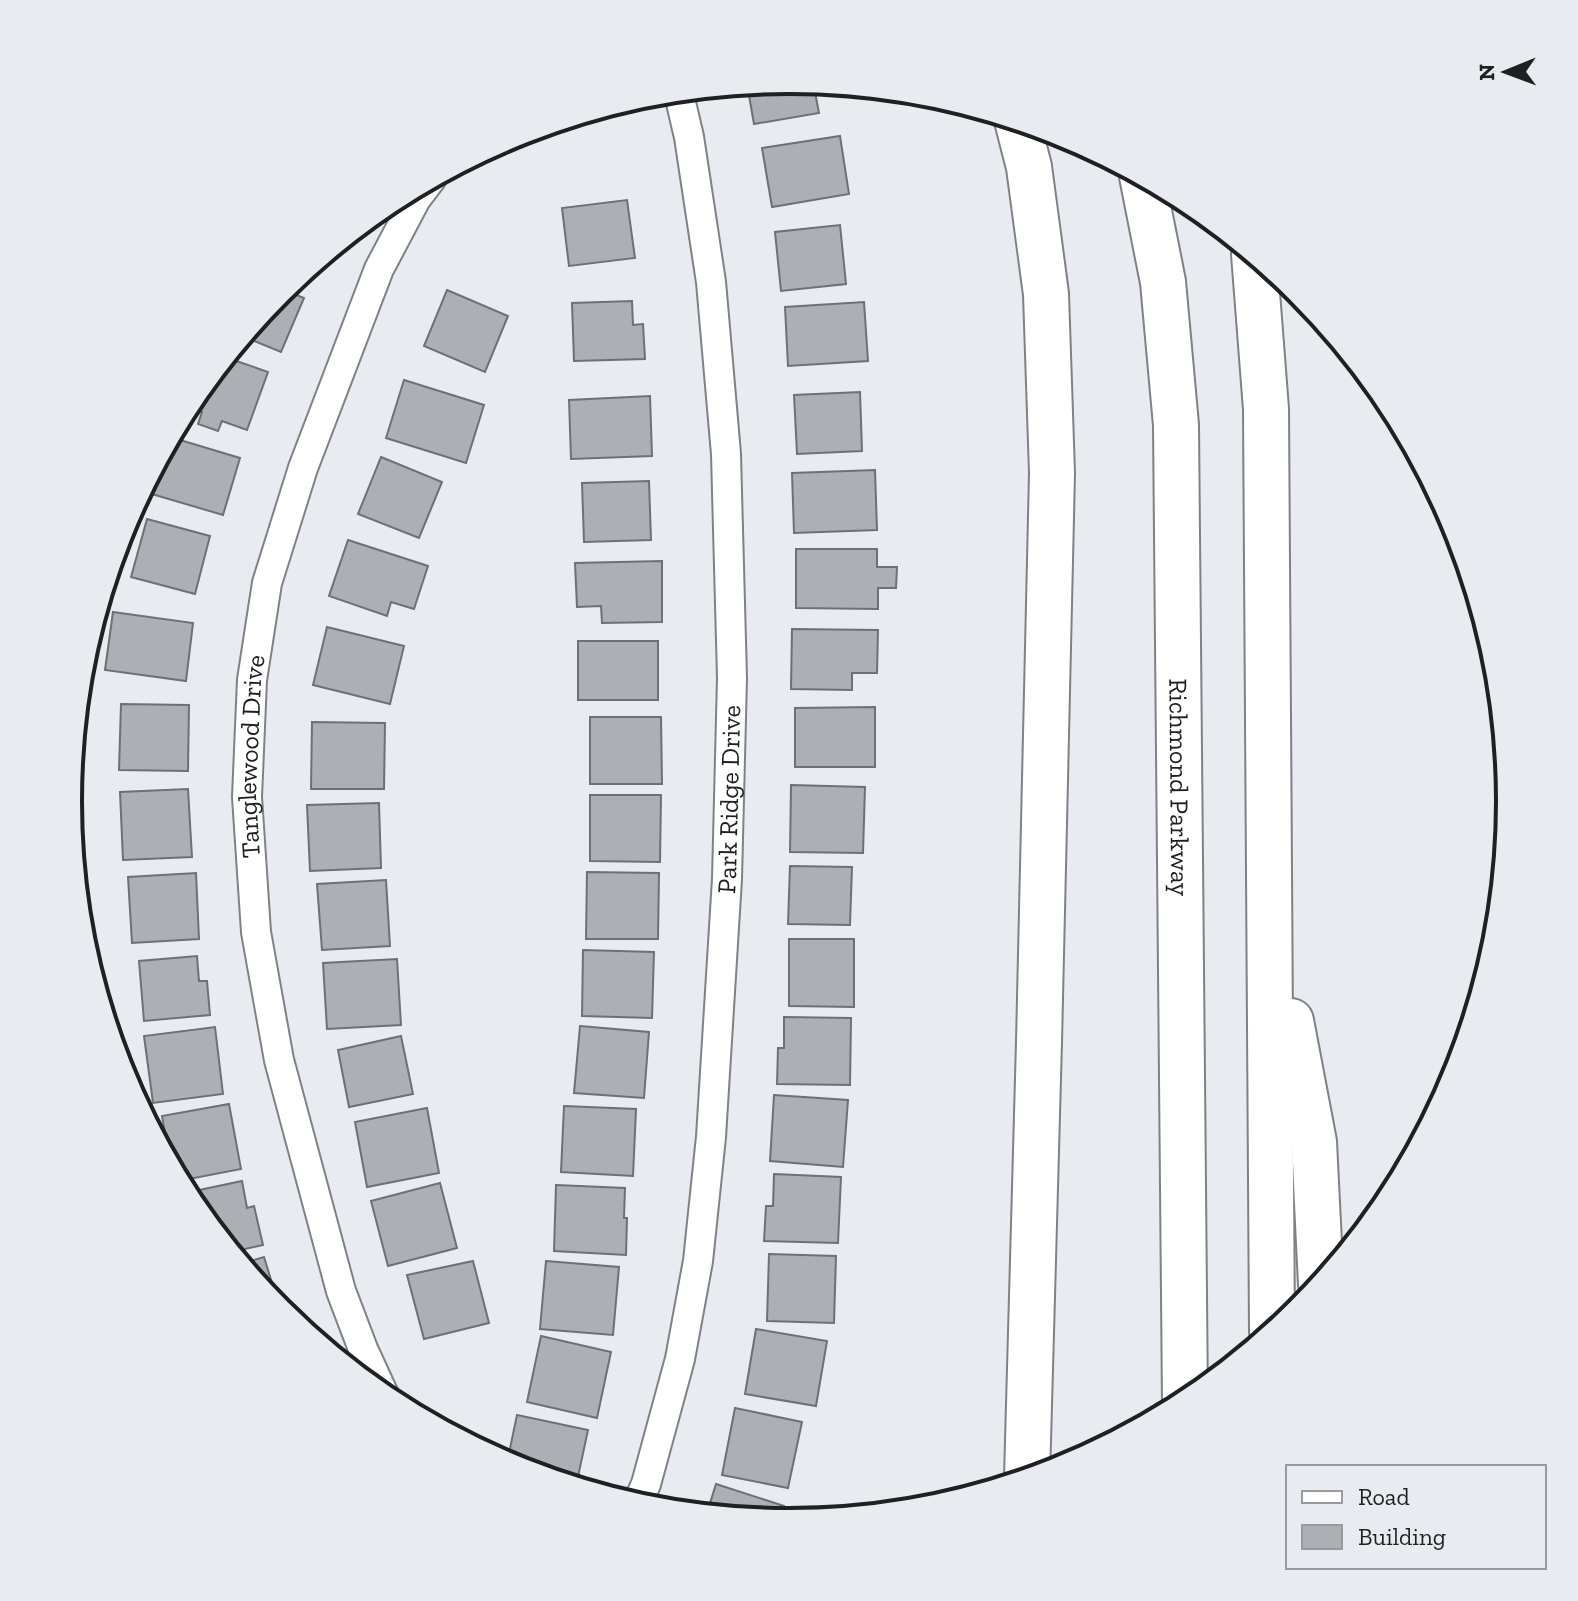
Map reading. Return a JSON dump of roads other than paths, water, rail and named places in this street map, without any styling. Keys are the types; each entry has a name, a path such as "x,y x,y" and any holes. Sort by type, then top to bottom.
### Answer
{"highway":[{"path":"1020,133 1029,167 1046,294 1052,473 1027,1466"},
{"name":"Richmond Parkway","path":"1145,190 1163,282 1176,425 1185,1386"},
{"path":"1255,269 1266,409 1272,1316"},
{"path":"1269,908 1314,1142 1320,1268"}],"street":[{"name":"Park Ridge Drive","path":"642,1492 680,1359 698,1261 711,1137 727,879 732,678 726,454 711,282 681,102"},
{"name":"Tanglewood Drive","path":"373,1371 341,1291 279,1060 256,932 247,797 252,680 267,583 303,468 379,269 415,201"}]}
